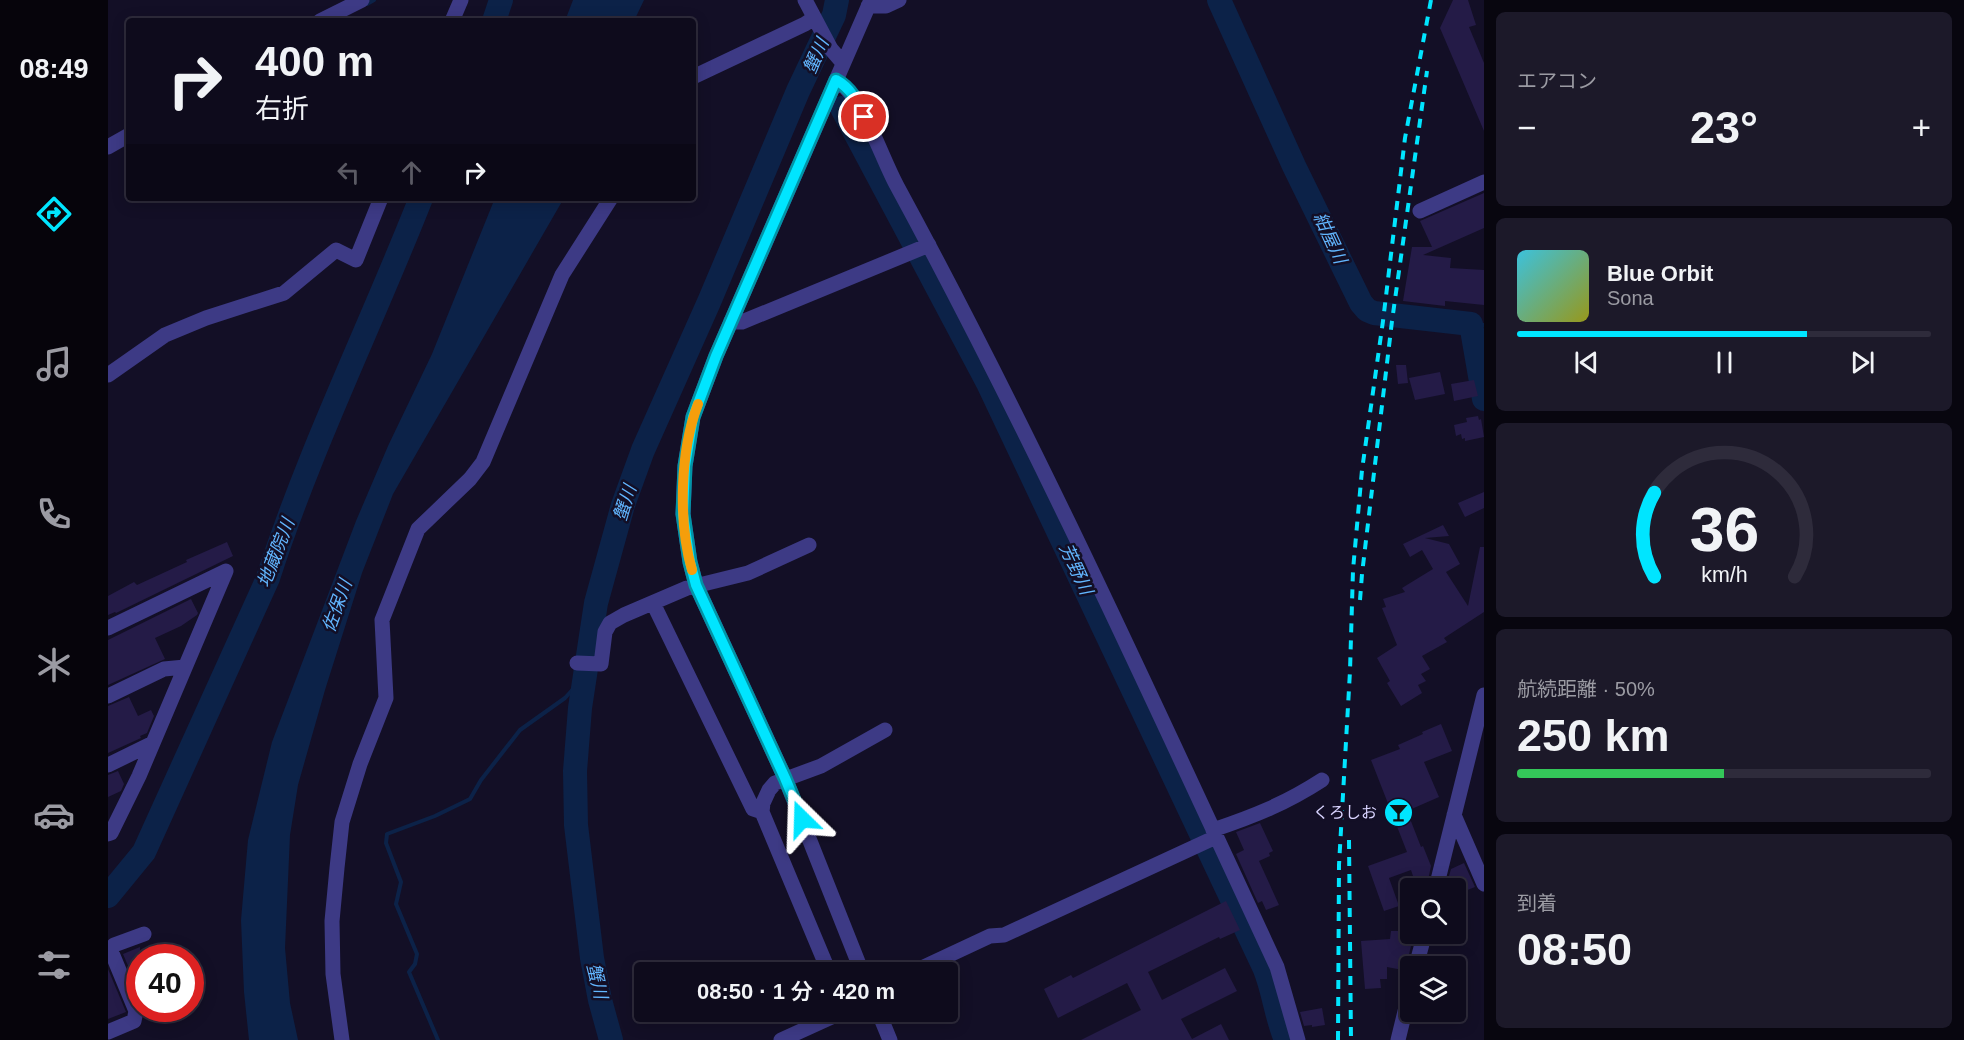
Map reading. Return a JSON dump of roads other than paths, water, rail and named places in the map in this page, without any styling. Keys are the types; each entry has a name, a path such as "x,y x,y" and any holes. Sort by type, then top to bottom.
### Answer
{"street":[{"path":"326,18 362,0"},
{"path":"453,18 460,0"},
{"path":"805,0 831,49 843,63"},
{"path":"858,962 785,778 696,585 683,514 685,466 693,417 716,356 869,3 886,6 899,0"},
{"path":"696,77 815,19"},
{"path":"836,80 846,86 856,99 886,168 929,245 1012,407 1277,967 1298,1040"},
{"path":"108,147 126,137"},
{"path":"1420,211 1484,182"},
{"path":"108,375 165,335 206,318 284,293 336,250 356,260 380,201"},
{"path":"342,1040 333,974 332,921 336,868 342,822 360,764 386,698 382,620 418,529 470,478 483,462 562,275 609,201"},
{"path":"731,321 742,322 929,245"},
{"path":"577,663 601,664 605,632 610,623 624,615 687,588 748,573 809,545"},
{"path":"108,628 226,571 138,776 111,833 108,834"},
{"path":"653,603 753,809 762,812"},
{"path":"108,696 164,669 185,667"},
{"path":"1438,878 1484,695"},
{"path":"825,962 762,812 763,803 769,790 776,783 821,766 885,730"},
{"path":"108,765 151,744"},
{"path":"934,962 990,936 1004,935 1199,845 1214,834 1294,798 1322,780"},
{"path":"1454,815 1484,885"},
{"path":"108,1032 134,1021 136,1011 111,951 114,945 144,934"},
{"path":"781,1040 821,1022"},
{"path":"883,1022 890,1040"},
{"path":"1398,1040 1402,1022"}],"water":[{"path":"573,0 644,0 635,18 566,18"},
{"name":"佐保川","path":"494,201 562,201 393,494 362,573 298,785 290,835 285,948 290,1003 298,1040 249,1040 241,920 248,840 272,742 356,521 388,446 432,354"}],"waterway":[{"path":"367,4 374,0"},
{"name":"地蔵院川","path":"495,18 501,0"},
{"name":"蟹川","path":"611,1040 592,958 576,825 575,771 580,708 596,603 623,505 643,450 709,302 798,91 834,15 837,0"},
{"name":"紺屋川","path":"1219,0 1294,166 1361,303 1367,310 1374,313 1471,324 1484,399"},
{"name":"芳野川","path":"842,108 988,383 1264,967 1286,1040"},
{"name":"地蔵院川","path":"108,896 144,852 268,578 322,434 420,201"},
{"path":"1471,324 1484,325"},
{"path":"438,1040 409,972 415,964 417,954 396,904 401,882 386,843 387,834 435,816 470,799 481,780 520,730 565,698 584,677"}],"railway":[{"path":"1338,1040 1339,865 1353,570 1362,470 1405,138 1431,0"},
{"path":"1360,600 1392,321 1427,71"},
{"path":"1349,840 1351,1040"}],"place":[{"name":"くろしお","path":"1398,812"}]}
